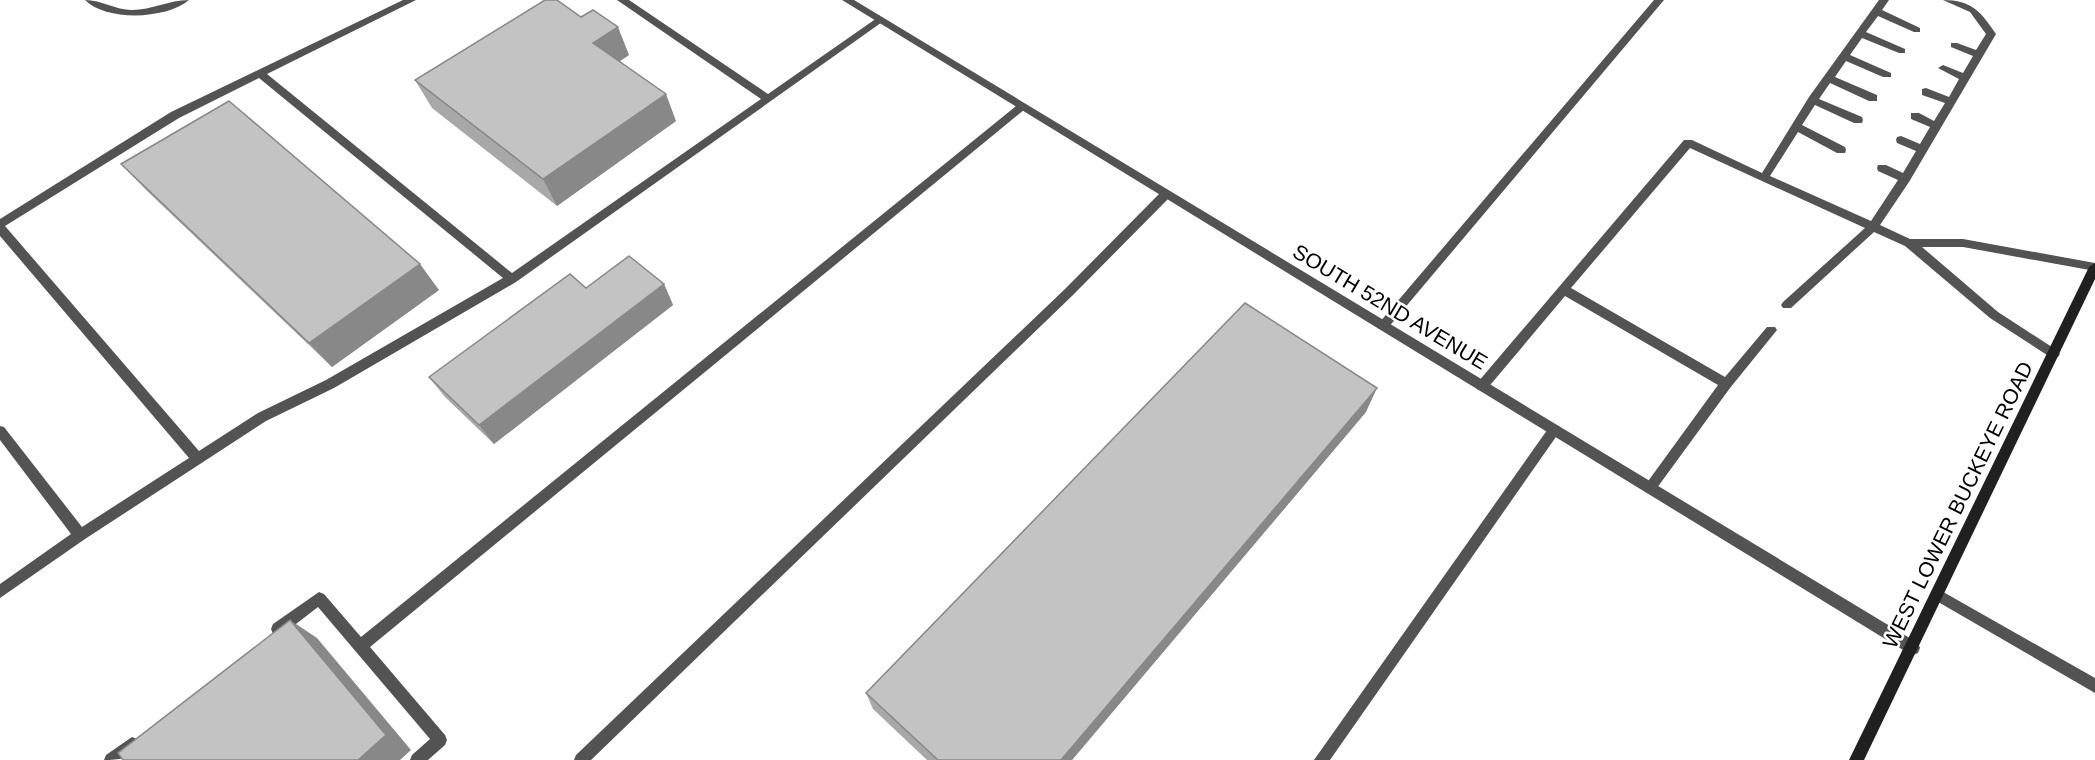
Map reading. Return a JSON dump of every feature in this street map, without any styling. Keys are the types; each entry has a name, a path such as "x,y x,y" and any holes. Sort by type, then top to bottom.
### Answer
{"main road":[{"name":"WEST LOWER BUCKEYE ROAD","path":"1856,760 1913,648 2095,267"}],"street":[{"path":"90,0 100,7 139,14 157,11 184,0"},
{"path":"197,458 0,226 176,115 411,0"},
{"path":"622,0 769,99"},
{"name":"SOUTH 52ND AVENUE","path":"848,0 1913,648"},
{"path":"1383,326 1659,0"},
{"path":"1764,178 1813,100 1884,0"},
{"path":"1787,305 1872,228 1905,179 1991,34 1973,10 1948,0"},
{"path":"1875,11 1917,30"},
{"path":"0,592 80,535 262,417 330,384 512,279 880,20"},
{"path":"1859,33 1902,51"},
{"path":"1954,45 1979,56"},
{"path":"1843,56 1887,75"},
{"path":"1943,68 1966,78"},
{"path":"260,74 512,279"},
{"path":"1828,78 1872,98"},
{"path":"1926,92 1951,102"},
{"path":"1813,100 1858,120"},
{"path":"361,646 1021,106"},
{"path":"1916,117 1937,126"},
{"path":"1797,127 1841,150"},
{"path":"1901,140 1922,149"},
{"path":"1482,386 1688,142 1909,243 1994,315 2054,354"},
{"path":"1882,168 1905,179"},
{"path":"585,759 1069,292 1166,194"},
{"path":"1909,243 1963,243 2095,267"},
{"path":"1563,290 1726,384"},
{"path":"1650,488 1726,384 1771,330"},
{"path":"1321,760 1554,430"},
{"path":"0,431 80,535"},
{"path":"1938,595 2095,686"},
{"path":"262,642 319,598 440,740 417,760"},
{"path":"111,760 139,738"}],"building":[{"path":"545,0 557,0 581,17 593,10 618,27 593,43 666,94 543,179 415,80"},
{"path":"229,101 420,264 309,343 121,164"},
{"path":"629,256 664,284 479,425 429,377 570,274 586,288"},
{"path":"1245,303 1377,388 1061,760 938,760 866,693"},
{"path":"290,620 386,735 358,760 123,760 118,753"}]}
